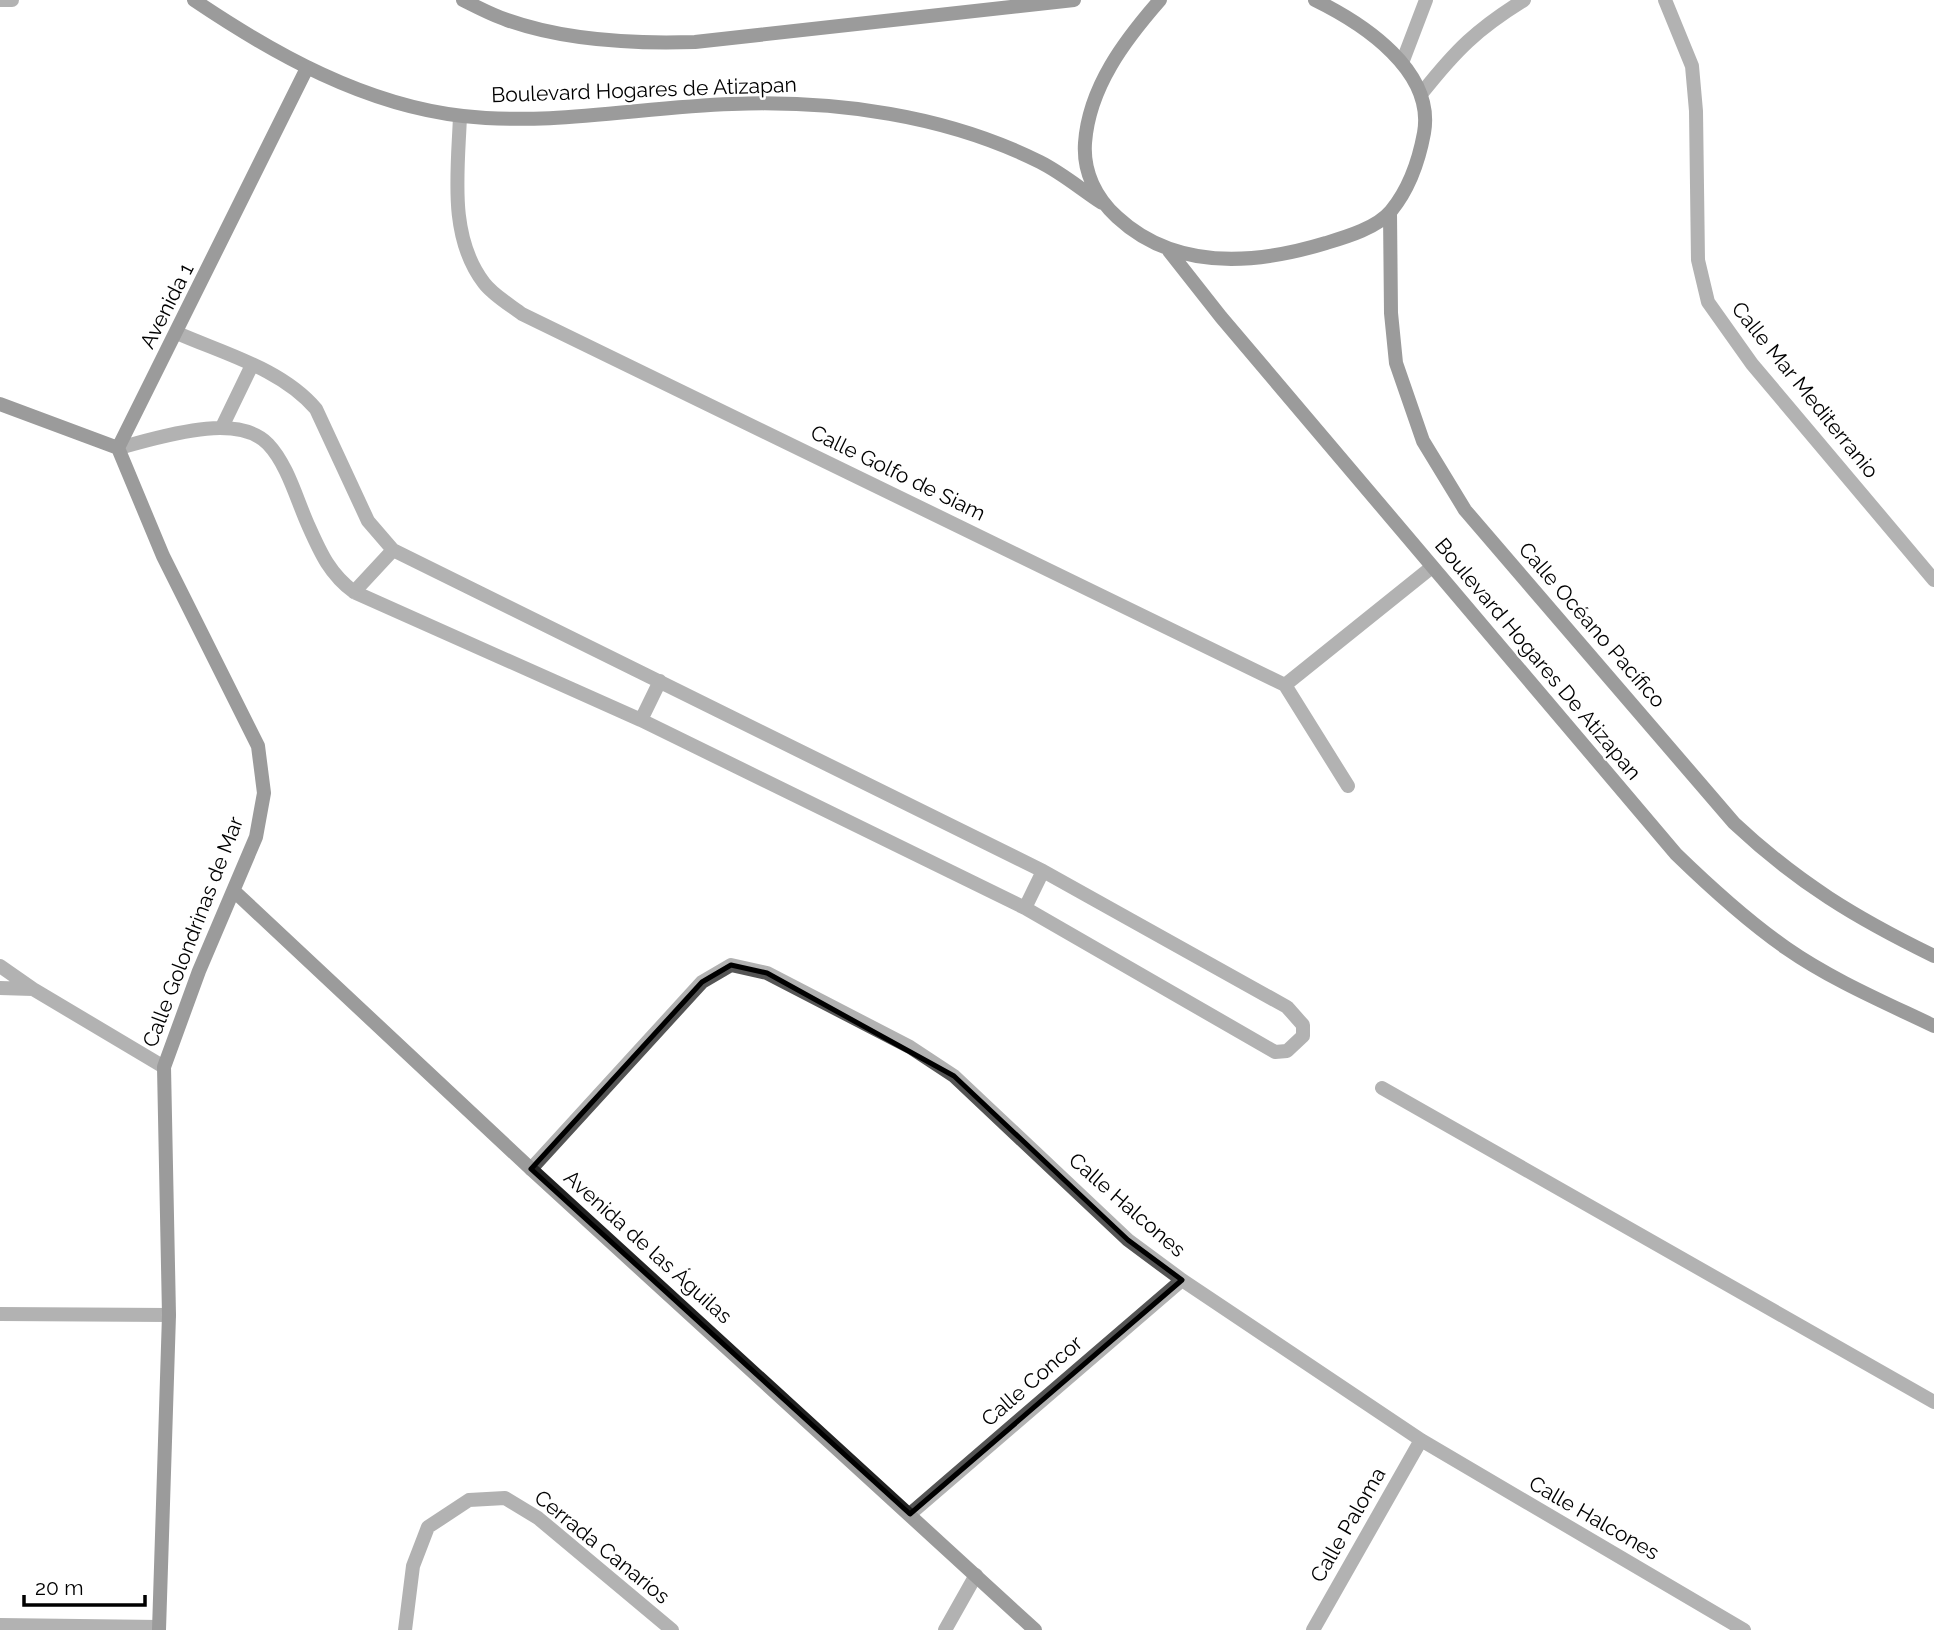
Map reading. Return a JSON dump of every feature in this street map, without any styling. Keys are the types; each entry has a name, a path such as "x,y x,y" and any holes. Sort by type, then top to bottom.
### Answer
{"street":[{"path":"0,0 12,0"},
{"name":"Boulevard Hogares de Atizapan","path":"194,0 307,68 398,103 460,116 515,120 731,104 822,105 887,112 971,135 1041,162 1102,203"},
{"path":"463,0 508,21 573,35 641,44 695,42 1074,0"},
{"path":"1160,0 1133,30 1111,64 1093,107 1085,142 1087,172 1102,203 1138,236 1169,251 1224,260 1276,254 1352,235 1390,213 1407,187 1420,153 1426,120 1422,93 1402,63 1365,31 1315,0"},
{"path":"1402,63 1426,0"},
{"path":"1422,93 1458,47 1524,0"},
{"name":"Calle Mar Mediterranio","path":"1665,0 1692,66 1696,111 1698,260 1708,302 1752,364 1934,580"},
{"name":"Avenida 1","path":"118,448 307,68"},
{"name":"Calle Golfo de Siam","path":"460,116 457,195 463,243 484,284 522,314 1285,685"},
{"name":"Calle Océano Pacífico","path":"1390,213 1391,313 1396,363 1423,441 1465,510 1743,831 1777,864 1829,901 1934,956"},
{"name":"Boulevard Hogares De Atizapan","path":"1169,251 1432,567 1676,853 1726,903 1787,949 1840,980 1934,1026"},
{"path":"0,404 118,448 222,427 256,434 270,446 280,461 324,562 337,579 354,592 642,720 1025,908 1275,1052 1287,1051 1303,1036 1303,1025 1287,1007 1043,871 393,550 368,521 316,409 303,394 284,380 177,334"},
{"path":"222,427 251,365"},
{"name":"Calle Golondrinas de Mar","path":"118,448 163,556 258,747 264,793 256,837 199,971 164,1067 169,1315 159,1628"},
{"path":"354,592 393,550"},
{"path":"1348,786 1285,685 1432,567"},
{"path":"642,720 660,681"},
{"path":"1025,908 1043,871"},
{"name":"Avenida de las Águilas","path":"234,892 531,1169 1035,1630"},
{"name":"Calle Halcones","path":"531,1169 702,982 731,965 767,973 910,1047 954,1076 1128,1240 1181,1280 1421,1440 1744,1630"},
{"path":"0,966 33,989 164,1067"},
{"path":"0,988 33,989"},
{"path":"1382,1088 1934,1402"},
{"name":"Calle Concor","path":"910,1514 1181,1280"},
{"path":"0,1314 169,1315"},
{"name":"Calle Paloma","path":"1312,1630 1421,1440"},
{"name":"Cerrada Canarios","path":"405,1630 413,1566 429,1527 469,1500 505,1498 538,1518 672,1630"},
{"path":"945,1630 976,1575"},
{"path":"0,1625 159,1628"}],"highlighted area":[{"path":"731,965 767,973 954,1076 1128,1240 1182,1280 910,1514 531,1169 702,982"}]}
